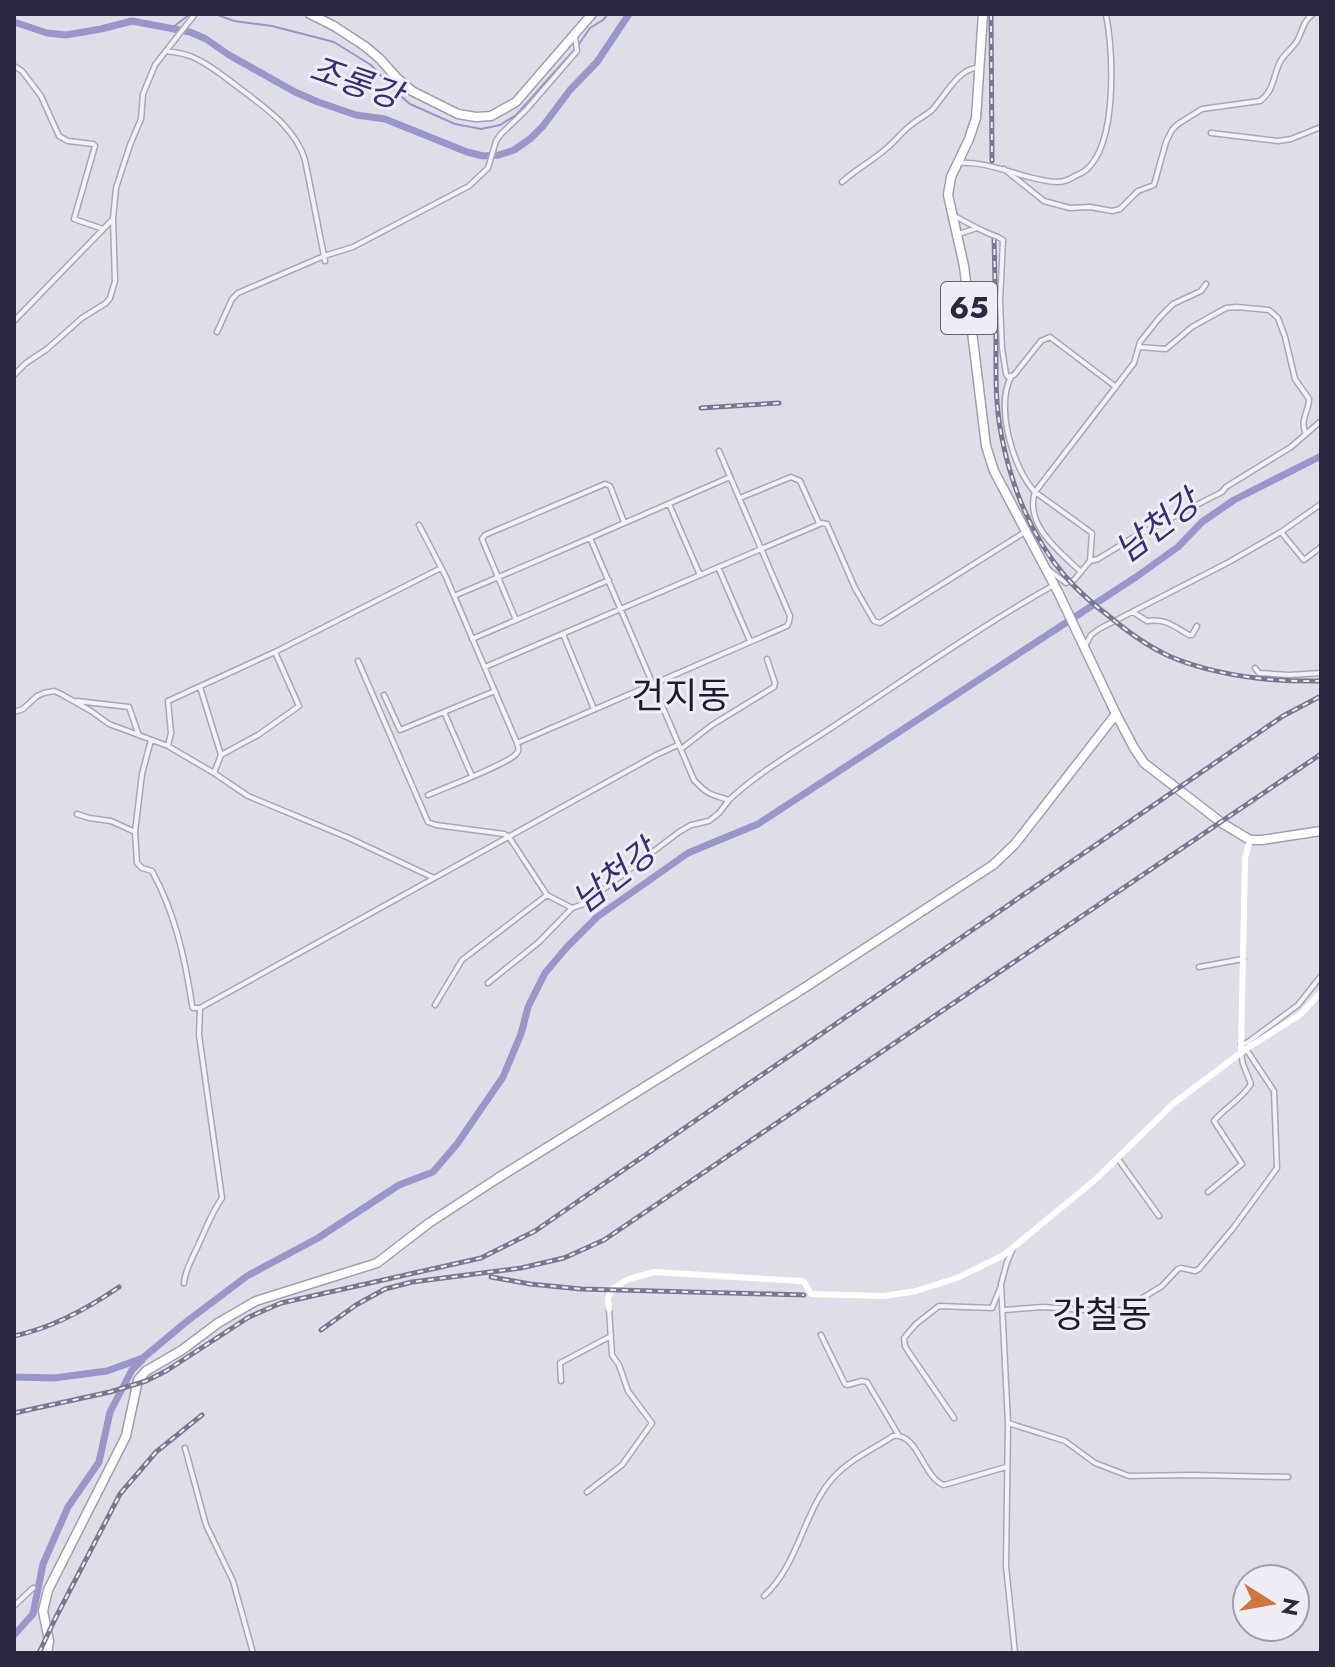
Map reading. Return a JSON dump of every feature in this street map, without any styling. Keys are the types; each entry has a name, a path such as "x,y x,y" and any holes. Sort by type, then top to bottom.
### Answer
{"main road":[{"path":"310,14 366,47 412,91 470,117 491,116 516,102 592,14"},
{"name":"65","path":"983,14 976,118 948,189 964,266 987,453 1124,731 1144,763 1222,823 1250,840"},
{"path":"47,1653 49,1641 43,1611 45,1596 126,1436 138,1380 146,1371 256,1301 377,1263 429,1223 498,1178 801,990 993,865 1015,844 1116,714"},
{"path":"1103,730 1124,731"},
{"path":"1250,840 1321,831"}],"street":[{"path":"14,375 110,298 115,281 113,219 116,188 141,119 143,94 155,65 195,14"},
{"path":"956,163 969,162 1061,182 1087,169 1105,138 1108,124 1111,42 1106,14"},
{"path":"1004,169 1050,204 1070,208 1090,207 1107,212 1120,209 1134,193 1154,185 1166,142 1178,124 1202,109 1263,99 1271,89 1282,59 1296,43 1303,24 1313,14"},
{"path":"217,332 232,299 238,293 353,247 459,193 480,177 490,164 501,134 576,53 575,34"},
{"path":"166,51 190,56 214,69 272,113 293,137 304,155 324,258"},
{"path":"14,66 41,96 59,136 68,141 95,146 74,219 103,229"},
{"path":"842,182 888,148 932,109 967,70 980,68"},
{"path":"1211,133 1278,141 1321,127"},
{"path":"952,214 1003,240 1000,301 1003,360 1006,374 1011,377"},
{"path":"14,321 113,219"},
{"path":"956,235 977,228"},
{"path":"1081,572 1050,543 1041,528 1033,510 1035,492 1134,363 1140,342 1150,328 1167,309 1201,291 1206,284"},
{"path":"1139,347 1166,349 1192,327 1231,307 1269,310 1278,318 1295,379 1309,399 1303,420 1306,434"},
{"path":"1043,564 1066,583 1074,580 1090,561 1092,533 1028,485 1019,470 1010,441 1005,390 1011,377 1046,337 1116,387"},
{"path":"1090,561 1222,492 1301,440 1321,421"},
{"path":"517,743 787,626 790,619 719,451"},
{"path":"454,596 730,477"},
{"path":"740,498 795,477 800,481 819,523"},
{"path":"516,620 483,537 605,484 610,486 624,522"},
{"path":"669,504 700,575"},
{"path":"1081,644 1099,629 1216,570 1281,532 1321,504"},
{"path":"484,668 819,523 827,524 855,588 874,621 880,623 1025,532"},
{"path":"419,525 454,596 519,750 513,757 428,795"},
{"path":"1281,532 1304,560 1321,547"},
{"path":"590,538 694,780 707,794 729,800"},
{"path":"718,567 750,641"},
{"path":"168,746 171,733 168,701 275,652 441,568"},
{"path":"472,639 609,580"},
{"path":"488,983 539,942 572,908 584,904 679,832 691,825 709,821 755,779 1004,613 1056,589"},
{"path":"1133,612 1147,621 1166,622 1189,635 1197,626"},
{"path":"563,634 594,709"},
{"path":"221,755 258,735 299,706 275,652"},
{"path":"151,739 142,774 135,832 136,860 142,868 152,871 163,892 176,926 192,1005 193,1008 200,1008 656,755 680,747 774,687 767,659"},
{"path":"358,661 428,822 504,834 547,895 572,908"},
{"path":"1255,668 1259,673 1321,673"},
{"path":"200,687 221,755 214,773"},
{"path":"14,712 23,709 37,696 54,691 109,724 168,746 248,796 337,832 434,878"},
{"path":"384,695 400,730 495,691"},
{"path":"68,698 82,703 129,707 138,734"},
{"path":"444,712 472,776"},
{"path":"77,814 108,820 135,832"},
{"path":"1208,1192 1242,1164 1214,1121 1251,1084 1243,1064 1245,858 1250,840"},
{"path":"435,1005 462,960 547,895"},
{"path":"1199,967 1243,959"},
{"path":"1243,1049 1298,1005 1321,976"},
{"path":"587,1492 622,1465 652,1423 632,1398 612,1355 609,1294 617,1285 659,1271 800,1281 804,1282 811,1294 884,1296 927,1289 957,1278 1004,1255 1096,1179 1174,1103 1243,1049 1301,1014 1321,992"},
{"path":"184,1283 187,1268 222,1198 199,1035 200,1008"},
{"path":"1004,1310 1043,1307 1123,1310 1162,1286 1178,1269 1199,1269 1277,1168 1274,1091 1243,1049"},
{"path":"1117,1157 1159,1216"},
{"path":"954,1418 908,1351 904,1338 939,1306 992,1308 1015,1246"},
{"path":"1001,1284 1008,1423 1006,1566 1015,1653"},
{"path":"821,1335 845,1384 867,1382 898,1435"},
{"path":"561,1381 560,1363 611,1336"},
{"path":"1008,1423 1065,1441 1095,1463 1129,1476 1288,1477"},
{"path":"764,1596 780,1580 816,1503 836,1474 893,1436 904,1436 941,1485 1006,1467"},
{"path":"185,1448 206,1525 233,1581 253,1653"},
{"path":"14,1606 33,1588"}],"waterway":[{"path":"172,28 190,14"},
{"path":"215,14 234,21 272,26 334,42 371,65 410,104 455,124 481,129 500,125 516,115 575,49"},
{"path":"579,44 590,28 608,14"},
{"name":"조롱강","path":"14,22 47,33 66,35 132,21 190,32 318,102 356,115 385,119 483,156 514,150 530,139 597,62 629,14"},
{"name":"남천강","path":"14,1377 54,1378 107,1371 143,1358 247,1276 318,1238 399,1185 433,1172 457,1144 503,1077 521,1034 528,1007 545,973 597,917 688,853 758,824 1136,577 1178,547 1202,522 1234,500 1321,456"},
{"path":"14,1635 33,1614 43,1564 68,1507 99,1462 110,1412 132,1370 142,1360"}],"railway":[{"path":"991,14 992,161"},
{"path":"994,237 996,387 1001,433 1024,509 1053,561 1098,608 1139,639 1171,657 1207,669 1245,676 1321,681"},
{"path":"701,408 779,403"},
{"path":"14,1413 146,1381 249,1317 281,1303 481,1258 535,1231 1283,716 1321,696"},
{"path":"321,1330 385,1289 412,1282 521,1268 564,1258 604,1240 1321,754"},
{"path":"491,1277 581,1289 804,1295"},
{"path":"14,1336 69,1317 119,1287"},
{"path":"39,1653 120,1494 156,1452 202,1415"}],"district":[{"name":"건지동","path":"681,695"},
{"name":"강철동","path":"1102,1314"}]}
